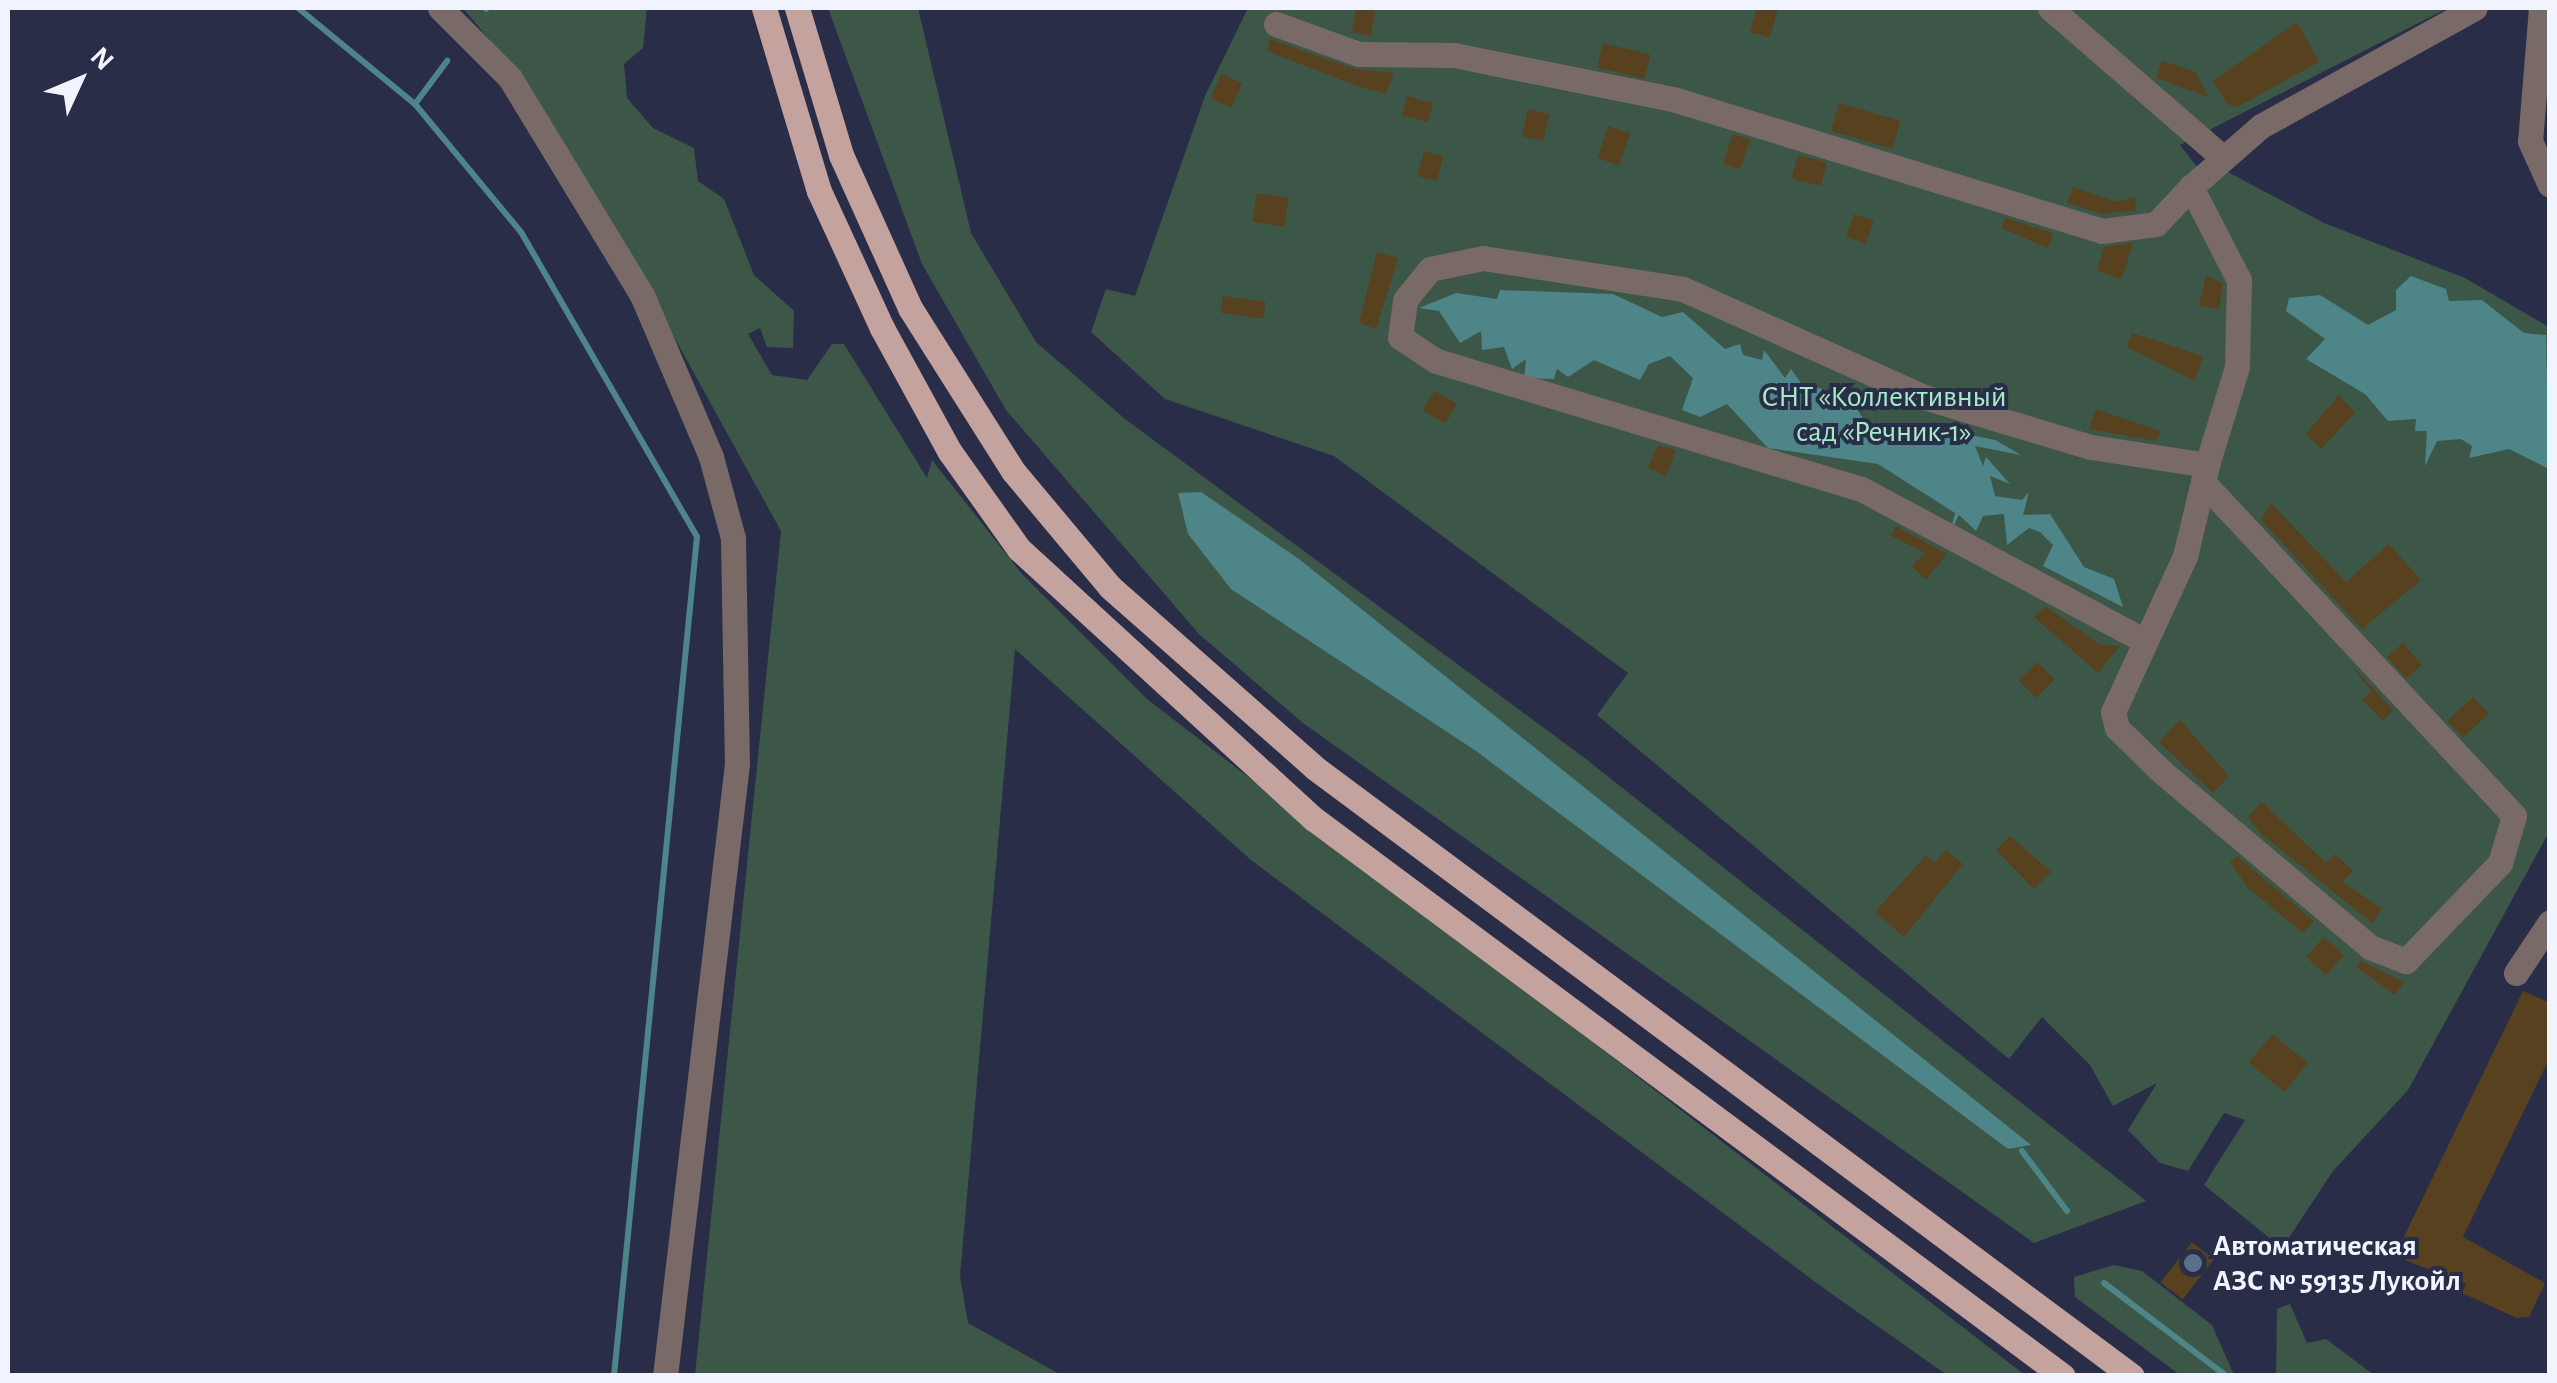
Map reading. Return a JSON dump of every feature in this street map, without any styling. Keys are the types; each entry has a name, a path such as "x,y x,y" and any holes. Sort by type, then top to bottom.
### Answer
{"main road":[{"path":"764,8 819,191 882,328 950,452 1019,549 1314,819 2063,1376"},
{"path":"797,8 842,155 910,308 1012,471 1110,587 1315,768 2132,1376"}],"street":[{"path":"440,8 510,78 642,295 711,456 733,538 737,764 665,1376"},
{"path":"2050,8 2220,155"},
{"path":"1276,24 1359,54 1454,55 1673,99 2102,231 2156,224 2220,155 2475,8"},
{"path":"2541,8 2530,141 2550,185"},
{"path":"2144,640 1861,489 1660,421 1444,365 1400,337 1404,300 1430,269 1483,258 1682,289 1924,397 2091,447 2205,474 2509,806 2516,824 2506,855 2412,958 2377,952 2117,728 2116,703 2185,556 2205,474 2237,367 2240,280 2191,187"},
{"path":"2516,974 2550,922"}],"green space":[{"path":"463,8 647,8 643,48 624,64 627,98 653,128 694,148 698,181 724,199 754,275 794,311 793,348 767,347 760,328 748,334 772,375 807,380 832,344 844,344 927,478 932,460 1022,574 1147,699 2025,1375 1947,1375 1822,1287 1251,860 1015,649 960,1276 968,1323 1061,1375 695,1375 781,531 618,235 521,78"},
{"path":"828,8 918,8 971,233 1036,342 1125,419 1582,756 2146,1201 2034,1243 1303,723 1199,634 1006,410 922,264"},
{"name":"СНТ «Коллективный сад «Речник-1»","path":"1248,8 2448,8 2180,145 2208,181 2224,170 2324,223 2465,278 2549,327 2549,832 2408,1090 2333,1171 2282,1248 2204,1185 2245,1120 2224,1113 2188,1171 2160,1163 2128,1130 2157,1083 2113,1106 2090,1065 2042,1017 2009,1059 1597,715 1628,673 1334,456 1165,399 1091,332 1106,289 1135,296 1205,96"},
{"path":"2114,1265 2142,1271 2212,1325 2234,1375 2180,1375 2075,1297 2074,1277"},
{"path":"2290,1304 2307,1343 2326,1339 2374,1375 2276,1375 2277,1309"}],"shaded area":[{"path":"2411,276 2446,289 2449,301 2482,300 2524,333 2546,335 2549,469 2509,449 2469,458 2472,446 2461,439 2437,441 2425,466 2427,431 2415,431 2416,419 2388,421 2365,394 2306,359 2325,339 2286,311 2289,298 2320,295 2368,325 2396,310 2396,290"},
{"path":"1500,290 1613,294 1662,317 1683,312 1725,349 1740,344 1743,355 1762,360 1764,350 1785,378 1791,369 1801,383 1850,397 1868,427 1926,441 1955,432 1995,440 2021,455 1975,446 1983,466 1986,457 2010,484 1990,476 1995,496 2022,500 2029,492 2023,515 2050,514 2084,567 2114,579 2123,607 2043,566 2053,545 2040,532 2029,528 2007,545 2004,514 1983,516 1976,531 1959,515 1950,533 1955,513 1878,464 1768,448 1727,404 1700,417 1682,410 1693,378 1670,356 1649,364 1640,380 1594,360 1568,377 1557,369 1554,379 1524,378 1526,359 1512,369 1504,347 1482,350 1481,331 1460,343 1439,311 1419,308 1456,293 1497,299"},
{"path":"1201,492 1299,559 2031,1145 2008,1149 1476,751 1231,589 1188,534 1178,493"}],"building":[{"path":"1356,8 1375,11 1371,36 1352,33"},
{"path":"1757,8 1778,8 1770,37 1750,32"},
{"path":"2297,22 2319,62 2237,107 2227,104 2213,81"},
{"path":"1270,39 1354,69 1394,73 1386,94 1267,51"},
{"path":"1603,43 1651,55 1644,79 1597,67"},
{"path":"2162,61 2196,72 2208,97 2156,78"},
{"path":"1221,74 1242,83 1232,108 1210,99"},
{"path":"1407,96 1433,103 1428,122 1402,115"},
{"path":"1839,103 1901,121 1893,149 1831,131"},
{"path":"1528,109 1549,114 1543,141 1522,136"},
{"path":"1608,126 1630,133 1619,165 1597,158"},
{"path":"1733,134 1750,140 1740,169 1723,163"},
{"path":"1424,151 1443,156 1437,181 1417,176"},
{"path":"1798,155 1827,163 1821,186 1792,178"},
{"path":"2073,187 2117,202 2136,197 2135,210 2103,214 2067,203"},
{"path":"1257,193 1289,198 1284,227 1252,222"},
{"path":"1854,214 1874,221 1866,244 1846,237"},
{"path":"2005,218 2053,233 2048,248 2001,228"},
{"path":"2133,243 2122,279 2097,271 2104,247"},
{"path":"1377,252 1398,258 1376,329 1359,323"},
{"path":"2206,275 2223,284 2219,309 2199,305"},
{"path":"1223,296 1266,302 1263,319 1221,313"},
{"path":"2132,333 2203,356 2195,381 2127,347"},
{"path":"1434,391 1457,404 1446,424 1423,411"},
{"path":"2339,395 2355,413 2321,449 2306,434"},
{"path":"2096,409 2160,431 2157,441 2089,429"},
{"path":"1658,445 1676,450 1666,476 1648,468"},
{"path":"2271,503 2346,582 2389,544 2421,580 2362,629 2261,520"},
{"path":"1896,526 1947,554 1926,580 1912,566 1925,553 1891,536"},
{"path":"2045,606 2099,644 2120,646 2098,673 2034,617"},
{"path":"2403,643 2422,665 2406,679 2387,657"},
{"path":"2348,661 2393,710 2383,721 2363,700 2371,691"},
{"path":"2037,662 2055,680 2036,698 2019,680"},
{"path":"2473,697 2489,714 2463,738 2447,721"},
{"path":"2180,720 2229,776 2213,793 2159,742"},
{"path":"2262,802 2326,863 2335,854 2353,871 2343,882 2382,909 2372,923 2260,833 2248,817"},
{"path":"2010,836 2051,872 2034,889 1996,850"},
{"path":"1946,850 1963,864 1904,937 1875,912 1926,855 1935,863"},
{"path":"2237,856 2314,921 2303,933 2248,888 2230,862"},
{"path":"2324,937 2344,955 2326,975 2306,957"},
{"path":"2361,961 2404,982 2395,995 2356,967"},
{"path":"2523,991 2550,1003 2550,1057 2463,1237 2545,1283 2529,1317 2517,1318 2462,1293 2466,1284 2405,1260 2410,1250 2400,1245"},
{"path":"2272,1034 2308,1063 2284,1092 2249,1063"},
{"path":"2192,1242 2214,1259 2183,1299 2161,1282"}],"waterway":[{"path":"298,8 415,104 521,232 697,537 614,1376"},
{"path":"415,104 447,61"},
{"path":"2022,1151 2067,1211"},
{"path":"2104,1283 2224,1374"}],"place":[{"name":"Автоматическая АЗС № 59135 Лукойл","path":"2193,1263"}]}
